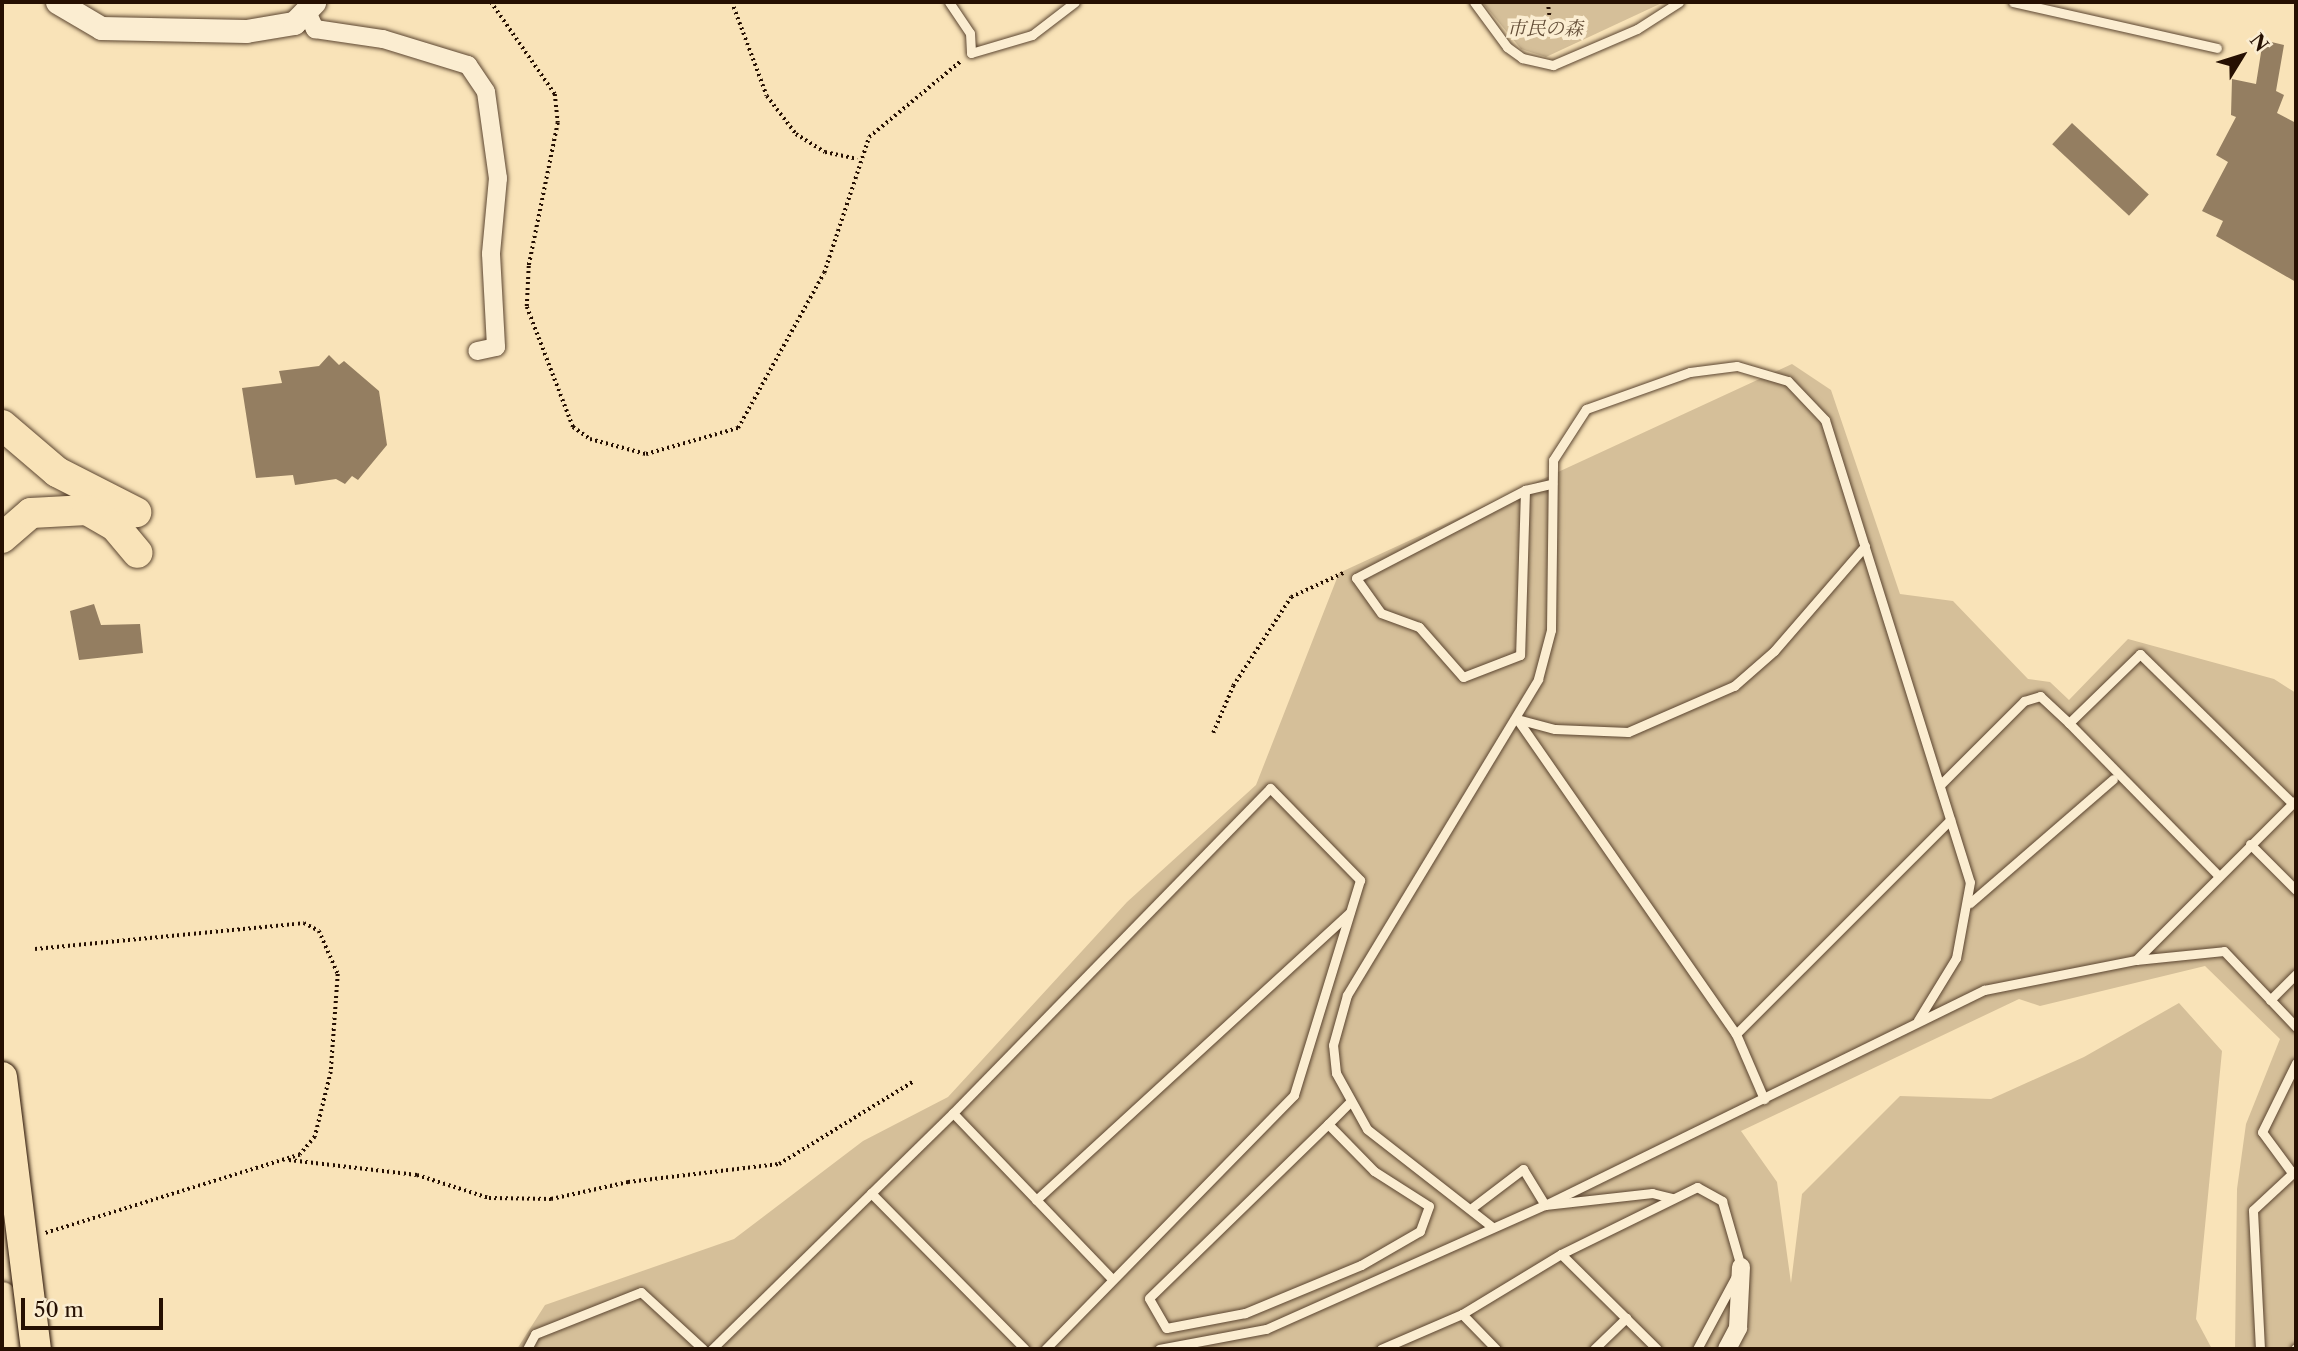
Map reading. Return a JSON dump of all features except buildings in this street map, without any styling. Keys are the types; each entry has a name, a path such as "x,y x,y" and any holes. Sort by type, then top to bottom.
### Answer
{"highway":[{"path":"2,425 57,472 136,512"},
{"path":"2,538 31,513 74,509 115,526 138,553"},
{"path":"2,1077 36,1349"},
{"path":"2,1297 8,1349"}],"street":[{"path":"57,2 101,28 134,30 246,31 294,23 311,7"},
{"path":"311,7 316,29 383,39 468,65 486,92 498,177 491,254 496,347 477,351"},
{"path":"1727,1349 1738,1328 1741,1267"}],"lane":[{"path":"949,2 970,33 971,53 1032,35 1075,2"},
{"path":"1474,2 1507,47 1522,58 1553,65 1637,29 1679,2"},
{"path":"2012,2 2217,48"},
{"path":"1491,1226 1473,1207 1395,1156 1349,1103 1336,1073 1333,1045 1347,995 1517,719 1538,679 1551,630 1553,460 1586,409 1690,372 1737,366 1788,381 1825,420 1970,883 1970,903 1956,958 1918,1020"},
{"path":"1525,490 1520,655 1463,677 1419,627 1381,613 1356,578 1525,490 1552,484"},
{"path":"1517,719 1555,729 1628,732 1734,686 1774,651 1865,546"},
{"path":"2069,723 2140,654 2294,802 2218,875 2136,960"},
{"path":"1940,785 2024,701 2039,696 2069,723 2218,875"},
{"path":"1517,719 1736,1034 1764,1099"},
{"path":"1970,903 2113,779"},
{"path":"712,1349 953,1113 1270,788 1360,880 1294,1095 1045,1349"},
{"path":"1736,1034 1950,820"},
{"path":"2250,845 2296,890"},
{"path":"1036,1200 1350,912"},
{"path":"1159,1349 1266,1329 1491,1226 1545,1205 1984,990 2136,960 2224,951 2296,1027"},
{"path":"2270,1000 2296,974"},
{"path":"2260,1349 2256,1346 2253,1210 2295,1172 2262,1132 2296,1063"},
{"path":"1328,1124 1374,1171 1429,1206 1420,1231 1360,1265 1245,1313 1166,1328 1149,1298 1349,1103"},
{"path":"953,1113 1111,1279"},
{"path":"1473,1207 1523,1169 1545,1205"},
{"path":"1381,1349 1462,1314 1560,1254 1697,1187 1722,1201 1741,1267 1697,1349"},
{"path":"871,1193 1025,1349"},
{"path":"1545,1205 1652,1193 1672,1198"},
{"path":"1560,1254 1657,1349"},
{"path":"527,1349 535,1334 641,1292 703,1349"},
{"path":"1462,1314 1496,1349"},
{"path":"1594,1349 1626,1318"}],"path":[{"path":"491,2 555,94 558,123 528,266 527,307 562,407 573,427 590,439 646,454 738,428 824,273 857,159 889,115 971,53"},
{"path":"732,2 767,96 796,134 825,152 857,159"},
{"path":"1548,2 1550,18"},
{"path":"1213,733 1233,686 1291,597 1342,571 1356,578"},
{"path":"35,949 304,923 319,930 338,974 331,1072 315,1137 287,1160 42,1234"},
{"path":"287,1160 417,1175 489,1198 551,1199 628,1182 779,1164 914,1081"}],"green space":[{"name":"市民の森","path":"1482,2 1664,2 1546,57 1521,49"},
{"path":"1792,364 1831,390 1900,594 1953,601 2028,679 2050,682 2069,700 2128,639 2274,679 2296,693 2296,1349 2235,1349 2237,1189 2246,1124 2280,1039 2205,966 2040,1006 2019,999 1741,1131 1777,1182 1791,1283 1802,1194 1900,1096 1991,1099 2084,1057 2179,1003 2222,1051 2196,1319 2212,1349 517,1349 545,1305 734,1239 863,1141 948,1097 1127,902 1256,785 1339,573"}]}
